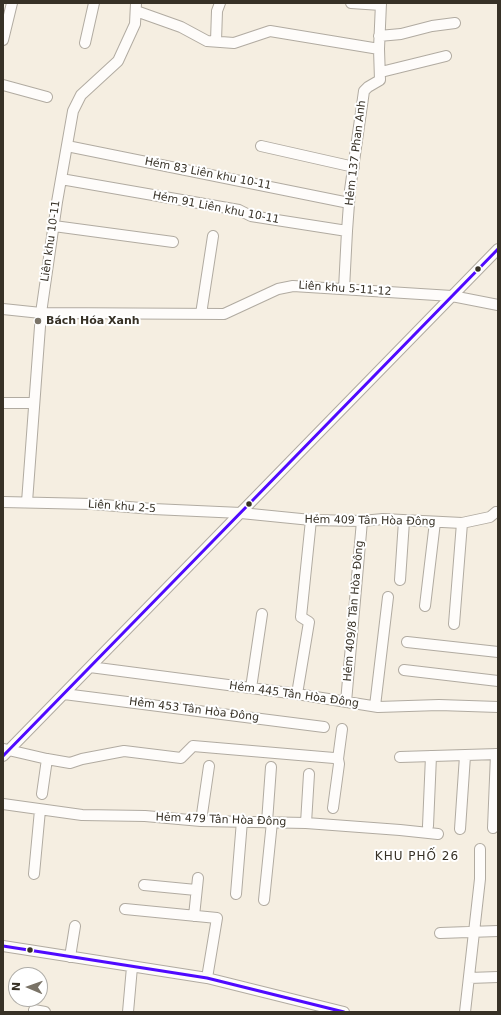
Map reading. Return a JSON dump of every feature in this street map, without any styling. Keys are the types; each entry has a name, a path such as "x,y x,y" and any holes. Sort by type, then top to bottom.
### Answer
{"street":[{"path":"3,40 12,3"},
{"path":"85,44 94,3"},
{"path":"216,41 217,11 220,3"},
{"path":"350,3 381,4 379,49 381,72 446,56"},
{"path":"136,7 181,27 207,41 234,43 270,31 379,49"},
{"name":"Liên khu 10-11","path":"27,502 33,403 41,313 73,111 81,95 118,61 135,24 136,7"},
{"path":"380,36 401,34 432,26 455,23"},
{"name":"Hẻm 137 Phan Anh","path":"344,289 346,231 364,91 380,80 381,72"},
{"path":"3,86 47,97"},
{"name":"Hẻm 83 Liên khu 10-11","path":"67,146 349,203"},
{"path":"261,146 354,167"},
{"name":"Hẻm 91 Liên khu 10-11","path":"61,180 239,210 251,216 346,231"},
{"path":"54,226 173,242"},
{"path":"201,314 213,236"},
{"path":"5,752 64,694 498,249"},
{"name":"Liên khu 5-11-12","path":"3,309 41,313 224,314 278,289 293,286 452,296 498,305"},
{"path":"3,404 33,403"},
{"name":"Liên khu 2-5","path":"3,502 92,504 153,509 240,513"},
{"name":"Hẻm 409 Tân Hòa Đông","path":"240,513 311,520 362,521 383,519 462,523 490,517 496,512"},
{"path":"297,694 309,622 301,617 311,520"},
{"name":"Hẻm 409/8 Tân Hòa Đông","path":"346,702 362,521"},
{"path":"400,580 404,521"},
{"path":"425,606 435,522"},
{"path":"454,624 462,523"},
{"path":"375,706 388,597"},
{"path":"251,688 262,614"},
{"path":"407,642 498,652"},
{"name":"Hẻm 445 Tân Hòa Đông","path":"90,667 297,694 378,707 439,704 498,707"},
{"path":"404,670 498,681"},
{"name":"Hẻm 453 Tân Hòa Đông","path":"64,694 324,727"},
{"path":"333,808 342,729"},
{"path":"5,752 70,763 82,759 124,751 181,758 193,746 338,759"},
{"path":"400,757 497,754 493,828"},
{"path":"428,826 431,756"},
{"path":"460,829 466,756"},
{"path":"42,794 47,759"},
{"path":"201,821 210,766"},
{"path":"264,900 270,822 271,767"},
{"path":"306,823 309,774"},
{"name":"Hẻm 479 Tân Hòa Đông","path":"3,804 82,815 145,816 201,821 306,823 438,834"},
{"path":"34,874 40,810"},
{"path":"236,894 242,821"},
{"path":"465,1012 480,879 480,849"},
{"path":"194,916 198,878"},
{"path":"144,885 196,890"},
{"path":"125,909 217,918 208,978"},
{"path":"70,957 75,926"},
{"path":"440,933 498,931"},
{"path":"3,946 208,978 344,1012"},
{"path":"128,1012 132,967"},
{"path":"469,978 498,977"},
{"path":"34,1010 45,1012"}],"transit line":[{"path":"3,756 498,249"},
{"path":"3,946 207,978 344,1012"}],"place":[{"name":"Bách Hóa Xanh","path":"38,321"}],"district":[{"name":"KHU PHỐ 26","path":"417,857"}]}
